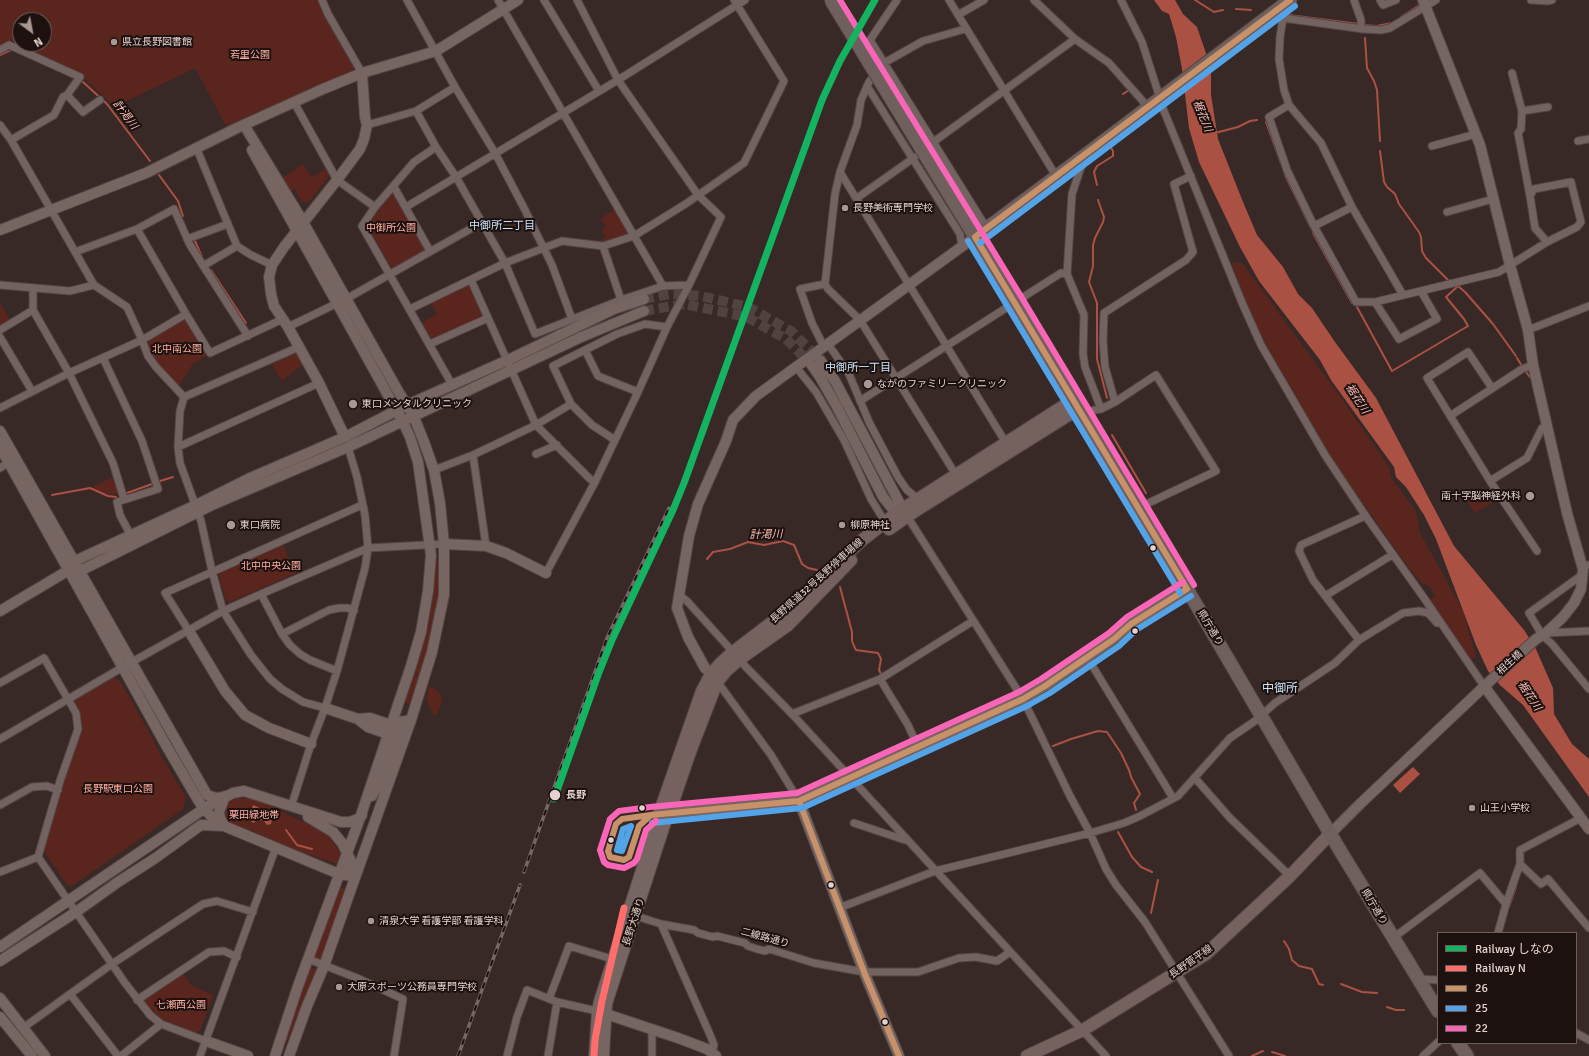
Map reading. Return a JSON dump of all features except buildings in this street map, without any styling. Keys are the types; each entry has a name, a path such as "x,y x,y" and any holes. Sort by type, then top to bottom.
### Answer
{"highway":[{"name":"県庁通り","path":"830,0 1015,302 1262,714 1330,834 1437,1009"},
{"path":"974,237 1084,156 1239,38 1285,8"},
{"path":"1459,1044 1466,1056"}],"main road":[{"name":"長野県道32号長野停車場線","path":"737,655 788,624 838,576 843,568 886,531 918,499 1006,443 1078,409"},
{"name":"長野県道32号長野停車場線","path":"659,816 684,739 702,691 714,678 726,671 737,655 795,604 861,541 884,522 903,513 1078,409"},
{"name":"長野菅平線","path":"1027,1056 1083,1030 1206,954 1290,876 1330,834"}],"street":[{"path":"322,0 328,14 362,73 365,117 367,125 360,149 300,226 272,265 269,277 274,306 319,383 345,437"},
{"path":"407,0 455,87 495,153 544,247 572,319"},
{"path":"0,230 146,173 196,147 362,73 436,51 501,4 518,0"},
{"path":"544,0 600,90"},
{"path":"0,739 123,667 223,611 368,548 431,544 486,546 506,553 546,573 595,482 667,327 721,217 698,195 618,80 577,0"},
{"path":"406,207 562,112 618,80 735,2 745,0"},
{"path":"897,0 870,40 932,143 986,228"},
{"path":"949,0 1056,176"},
{"path":"958,15 984,0"},
{"path":"1034,0 1075,39 1109,63 1148,107"},
{"path":"1121,0 1142,42 1162,96 1164,111 1243,305 1261,345 1325,455 1365,516 1589,828"},
{"path":"1354,0 1359,12 1361,26"},
{"path":"1380,0 1383,5 1396,0"},
{"path":"1403,295 1352,207 1320,143 1289,105 1284,90 1279,60 1280,37 1285,8 1381,30 1390,28 1424,3 1436,0"},
{"path":"1531,0 1552,0"},
{"path":"410,309 505,263 562,241 603,246 634,236 744,164 784,81 735,2"},
{"path":"1424,3 1480,145 1528,330 1533,365 1567,513 1586,567 1528,613 1541,636 1552,644 1589,690"},
{"path":"501,4 663,286"},
{"path":"956,475 860,320 828,289 825,284 835,194 840,172 857,125 862,100 868,86 884,63 923,41 965,28"},
{"path":"932,143 1075,39"},
{"path":"0,50 9,45 80,77 67,95 63,97 54,115 11,140"},
{"path":"1512,73 1522,111 1521,129 1518,133 1535,228 1547,242"},
{"path":"868,86 914,157 960,234 962,246"},
{"path":"367,125 416,111 455,87"},
{"path":"67,95 82,112 100,100"},
{"path":"294,102 337,180 375,207"},
{"path":"1289,105 1269,117 1287,170 1314,226 1356,302 1375,302 1499,272 1547,242 1577,227 1581,222 1571,182 1534,189 1530,196"},
{"path":"1522,111 1548,107"},
{"path":"416,111 505,263 535,334 621,300 663,286 688,285"},
{"path":"0,125 11,140 94,284 127,307 148,356 156,367 184,397"},
{"path":"242,126 402,408 414,417 434,470 440,503 444,544 444,594 432,652 411,720 354,877 324,966 289,1056"},
{"path":"1432,146 1476,134"},
{"path":"1578,141 1589,139"},
{"path":"196,147 237,246 251,255 272,265"},
{"path":"436,147 414,162 394,187 375,207 362,226 450,381 454,385"},
{"path":"1084,156 1072,194 1067,274 1084,315 1083,354 1085,368 1101,409"},
{"path":"857,198 914,157"},
{"path":"840,172 1006,443"},
{"path":"1115,402 1104,367 1104,313 1186,260 1192,252 1174,184 1191,176"},
{"path":"394,187 430,251"},
{"path":"1447,212 1493,199"},
{"path":"1314,226 1352,207"},
{"path":"75,252 137,229 174,209 187,239 248,336"},
{"path":"137,229 210,353 248,336 342,302 481,223"},
{"path":"187,239 228,224"},
{"path":"899,1056 864,972 799,801 771,755 705,668 681,621 677,608 678,594 689,536 698,504 726,441 733,420 756,396 974,237"},
{"path":"203,266 237,246"},
{"path":"603,246 621,300"},
{"path":"860,401 1061,273 1067,274"},
{"path":"472,280 536,425 590,479 595,482"},
{"path":"0,285 70,292 94,284"},
{"path":"825,284 800,289 812,323 826,345 849,374 869,422 898,477 907,490 918,499"},
{"path":"33,288 33,310 69,373 113,463 124,499"},
{"path":"1375,302 1399,339 1437,319 1421,291"},
{"path":"0,611 197,508 250,478 345,437 402,408 508,360 614,309 644,299"},
{"path":"1528,330 1589,306"},
{"path":"0,330 33,310"},
{"path":"75,561 130,534 348,447 579,338 644,311"},
{"path":"0,408 69,373 142,340 186,314"},
{"path":"430,344 488,318"},
{"path":"615,440 592,424 571,404 554,366 617,334 644,324 667,327"},
{"path":"0,337 32,391"},
{"path":"184,397 299,347"},
{"path":"585,350 598,376 638,392"},
{"path":"1492,388 1468,352 1427,378 1490,481 1536,551"},
{"path":"103,358 142,441 158,489 117,502 120,515 130,534"},
{"path":"815,362 835,381 903,513 1023,699 1070,796 1090,833 1106,869 1116,886 1144,922 1178,972 1229,1056"},
{"path":"1450,416 1522,369 1533,365"},
{"path":"796,367 816,392 840,434 871,499 884,522"},
{"path":"1078,409 1101,409 1115,402 1156,375 1216,471 1138,508"},
{"path":"178,447 319,383"},
{"path":"184,397 180,411 178,447 180,464 197,508 223,611 251,655 270,679 282,689 303,702 358,719 368,727 390,729"},
{"path":"434,470 473,455 536,425 571,404"},
{"path":"275,1056 338,874 350,848 421,632 428,591 431,544 418,462 410,437 403,422 402,408"},
{"path":"1490,481 1527,458 1542,428 1548,428"},
{"path":"0,431 75,561 75,571 80,592 198,800 219,824 338,874 354,877"},
{"path":"536,454 557,445"},
{"path":"0,447 4,465 75,571 132,662 207,795 207,809 201,825 76,912 0,961"},
{"path":"291,807 310,744 325,708 337,671 365,568 368,548 362,505 357,477 348,447"},
{"path":"473,455 486,546"},
{"path":"310,744 269,728 245,715 225,691 165,593 362,505"},
{"path":"1359,640 1312,580 1299,551 1301,545 1365,516"},
{"path":"1324,596 1392,555"},
{"name":"相生橋","path":"1330,834 1487,684 1563,617 1574,603 1581,589 1586,567"},
{"path":"662,834 659,816 799,801 1023,699 1114,639 1131,624 1187,589"},
{"path":"261,594 282,634 300,654 310,660 337,671"},
{"path":"678,594 687,601 737,655 744,665 792,714 1106,1056"},
{"path":"282,634 329,610 348,608 354,611"},
{"path":"839,908 935,871 1090,833 1124,823 1173,798 1183,791 1230,738 1275,703 1335,664 1359,640 1403,613 1419,611 1428,613 1453,640"},
{"path":"792,714 880,679 973,621"},
{"path":"1541,636 1589,631"},
{"path":"1087,657 1173,798"},
{"path":"0,683 44,658 76,713 78,729 38,857"},
{"path":"880,679 908,725 918,747"},
{"path":"207,795 216,798 244,791 341,822 350,822 360,818 379,783 400,722 411,720"},
{"path":"1195,778 1230,818 1290,876"},
{"path":"0,805 32,787 47,786 58,790"},
{"path":"0,947 225,796"},
{"path":"224,826 219,812 225,796"},
{"path":"291,807 323,825 350,848 354,877"},
{"name":"長野大通り","path":"604,1056 601,1012 607,1004 662,834 659,816"},
{"name":"長野大通り","path":"594,1056 612,959 659,816"},
{"path":"1498,932 1520,864 1520,850 1581,818"},
{"path":"854,823 907,840"},
{"path":"201,825 224,826"},
{"path":"200,1056 276,847"},
{"path":"0,872 38,857"},
{"path":"38,857 137,1000 150,1015 161,1024 248,1056"},
{"path":"1520,864 1540,884 1548,879 1589,928"},
{"path":"1393,938 1480,873 1506,904"},
{"path":"23,1028 112,964 203,904 217,901 253,912"},
{"name":"二線路通り","path":"636,916 661,924 694,930 698,933 713,937 717,936 745,943 748,946 765,951 769,949 798,959 864,972 918,972 959,958 976,957 997,961 1010,952"},
{"path":"661,924 711,1037 714,1045 714,1054"},
{"path":"549,999 569,946 612,959"},
{"path":"137,1000 209,952 224,951 237,957"},
{"path":"308,959 357,978 403,999 394,1056"},
{"path":"1418,979 1437,980"},
{"path":"507,1056 518,1017 528,990 557,1002 601,1012 652,1028 707,1049 714,1054"},
{"path":"70,994 120,1056 161,1024"},
{"path":"0,998 45,1056"},
{"path":"548,1056 557,1002"},
{"path":"1,1020 32,1056"},
{"path":"652,1028 652,1056"},
{"path":"1577,1034 1589,1040"},
{"path":"1423,1056 1437,1043"}],"green space":[{"name":"若里公園","path":"0,0 319,0 355,69 226,126 195,68 115,107 84,78 33,52 52,52 52,12 12,12 11,41 0,47"},
{"path":"303,164 312,177 326,169 330,175 309,202 302,202 295,189 291,191 285,183 272,185"},
{"name":"中御所公園","path":"392,194 395,195 424,247 423,252 395,268 391,267 369,228 369,222"},
{"path":"616,208 630,235 603,244 598,241 606,237 602,230 607,226 600,219"},
{"path":"1231,262 1242,263 1334,388 1389,467 1391,478 1416,511 1420,533 1463,611 1476,657 1469,660 1429,601 1435,596 1430,586 1421,583 1398,553 1328,453 1262,337 1246,303"},
{"path":"466,285 471,287 483,314 481,318 435,338 430,338 422,322 437,314 431,303"},
{"path":"0,303 11,321 0,327"},
{"name":"北中南公園","path":"183,319 186,319 207,355 192,365 178,385 154,359 149,350 148,339"},
{"path":"297,353 303,364 282,381 272,364"},
{"path":"113,477 118,493 114,495 98,491 92,487"},
{"path":"1487,490 1494,502 1475,513 1467,500"},
{"name":"北中中央公園","path":"282,543 296,573 230,602 226,601 219,575 221,571"},
{"path":"436,561 441,561 440,589 435,622 429,651 411,705 404,702 429,625"},
{"name":"長野駅東口公園","path":"114,676 115,679 120,681 160,754 186,797 183,809 72,886 67,885 44,850 80,728 75,702 76,699"},
{"path":"429,685 440,693 442,699 437,715 432,713 427,698"},
{"name":"栗田緑地帯","path":"239,798 256,799 316,828 329,837 342,855 338,864 289,848 226,820 223,813 226,803"},
{"path":"339,886 346,889 343,901 320,960 314,957"},
{"path":"311,967 318,971 307,1000 282,1052 280,1052 292,1013"},
{"name":"七瀬西公園","path":"183,974 191,985 213,995 200,1031 194,1034 156,1019 143,1003 144,1000"}],"water":[{"name":"裾花川","path":"1154,0 1175,0 1183,14 1197,27 1211,68 1211,95 1218,139 1257,235 1283,267 1298,294 1312,308 1376,398 1454,546 1524,630 1535,647 1553,688 1554,714 1572,744 1589,759 1589,797 1523,705 1500,685 1488,671 1476,645 1436,539 1424,515 1406,487 1396,477 1394,467 1331,380 1320,360 1259,281 1240,247 1199,162 1189,128 1182,69 1176,37 1169,14 1162,11"},
{"path":"1413,767 1420,774 1400,793 1393,785"},
{"path":"253,805 258,807 260,811 270,813 272,817 271,824 267,825 264,821 257,819 254,823 238,815 239,811 250,813"}],"waterway":[{"path":"1195,0 1214,12 1223,10"},
{"path":"1401,17 1421,4"},
{"path":"1236,9 1251,10"},
{"path":"1289,15 1359,24"},
{"path":"1363,25 1377,26 1392,23"},
{"path":"1365,38 1367,68 1377,90 1380,141"},
{"name":"計渇川","path":"0,55 12,49"},
{"name":"計渇川","path":"83,82 107,104 150,161"},
{"path":"1123,94 1129,90"},
{"name":"裾花川","path":"1215,133 1257,120"},
{"path":"1266,122 1281,163"},
{"path":"1097,185 1094,172 1097,166 1113,156 1113,151 1110,146"},
{"path":"1380,151 1384,182 1395,194 1399,204 1419,232 1422,251 1426,258 1449,281"},
{"name":"計渇川","path":"159,175 178,201 183,216"},
{"path":"1285,175 1310,226"},
{"path":"1098,200 1104,217 1093,245 1093,266 1089,282 1097,303 1097,359 1107,398"},
{"path":"1313,233 1352,303"},
{"name":"計渇川","path":"195,241 202,257"},
{"name":"計渇川","path":"211,270 246,323"},
{"path":"1458,286 1493,324 1516,356"},
{"path":"1357,307 1392,371 1468,326 1446,297 1458,286"},
{"path":"1517,358 1522,366"},
{"path":"1526,372 1533,381"},
{"path":"1112,435 1146,493"},
{"path":"160,481 173,477"},
{"path":"127,493 152,484"},
{"path":"52,495 90,488 108,496 116,497"},
{"name":"計渇川","path":"707,559 713,552 730,549 748,542 764,545 783,541 794,545 802,564 808,568 817,570"},
{"name":"計渇川","path":"840,587 852,632 852,641 854,646 856,650 878,653 881,659 879,670 881,674"},
{"path":"1053,746 1098,731 1107,732 1121,753 1140,794 1134,803 1136,810"},
{"path":"286,830 297,845 312,849"},
{"path":"1118,832 1132,857 1141,867 1152,872"},
{"path":"1151,913 1158,880"},
{"path":"1509,907 1516,887"},
{"path":"1284,941 1289,949 1292,960 1299,966 1312,969 1319,984 1323,985"},
{"path":"1341,984 1362,992 1377,993"},
{"path":"1387,1007 1396,1010 1404,1010"},
{"path":"1577,1030 1585,1034"},
{"path":"1252,1056 1263,1051"},
{"path":"1272,1052 1285,1056"}],"tunnel":[{"path":"644,299 669,294 701,296 748,307 791,331 820,360"},
{"path":"644,311 684,304 747,317 786,339 811,364"}],"railway":[{"path":"524,872 607,638 669,508"},
{"path":"458,1056 520,885"}],"rail line":[{"name":"しなの","path":"554,799 612,640 673,510 684,483 822,100 840,61 875,0"},
{"name":"N","path":"594,1056 595,1040 602,1001 624,908"}],"transit line":[{"name":"22","path":"840,0 1022,298 1194,585"},
{"name":"26","path":"975,237 1290,0"},
{"name":"25","path":"980,243 1295,6"},
{"name":"26","path":"975,237 1187,589"},
{"name":"25","path":"968,241 1180,593"},
{"name":"22","path":"650,807 797,793 1019,692 1109,633 1127,617 1183,582"},
{"name":"26","path":"651,815 799,801 1023,699 1045,686 1114,639 1131,624 1187,589"},
{"name":"25","path":"652,823 802,808 1027,706 1050,693 1119,646 1136,630 1191,596"},
{"name":"26","path":"799,801 864,972 899,1056"},
{"name":"22","path":"650,807 619,811 610,819 600,850 604,862 608,865 624,868 634,863 637,859 646,830 656,821"},
{"name":"26","path":"651,815 639,826 629,857 624,860 610,857 608,851 616,824 622,819 651,815"},
{"name":"25","path":"631,826 622,851 617,850 623,829 631,826"}],"place":[{"name":"県立長野図書館","path":"114,42"},
{"name":"長野美術専門学校","path":"845,208"},
{"name":"ながのファミリークリニック","path":"868,384"},
{"name":"東口メンタルクリニック","path":"353,404"},
{"name":"南十字脳神経外科","path":"1530,496"},
{"name":"東口病院","path":"231,525"},
{"name":"柳原神社","path":"842,525"},
{"name":"長野","path":"555,795"},
{"name":"山王小学校","path":"1472,808"},
{"name":"清泉大学 看護学部 看護学科","path":"371,921"},
{"name":"大原スポーツ公務員専門学校","path":"339,987"}],"district":[{"name":"中御所二丁目","path":"502,226"},
{"name":"中御所一丁目","path":"858,368"},
{"name":"中御所","path":"1280,689"}]}
